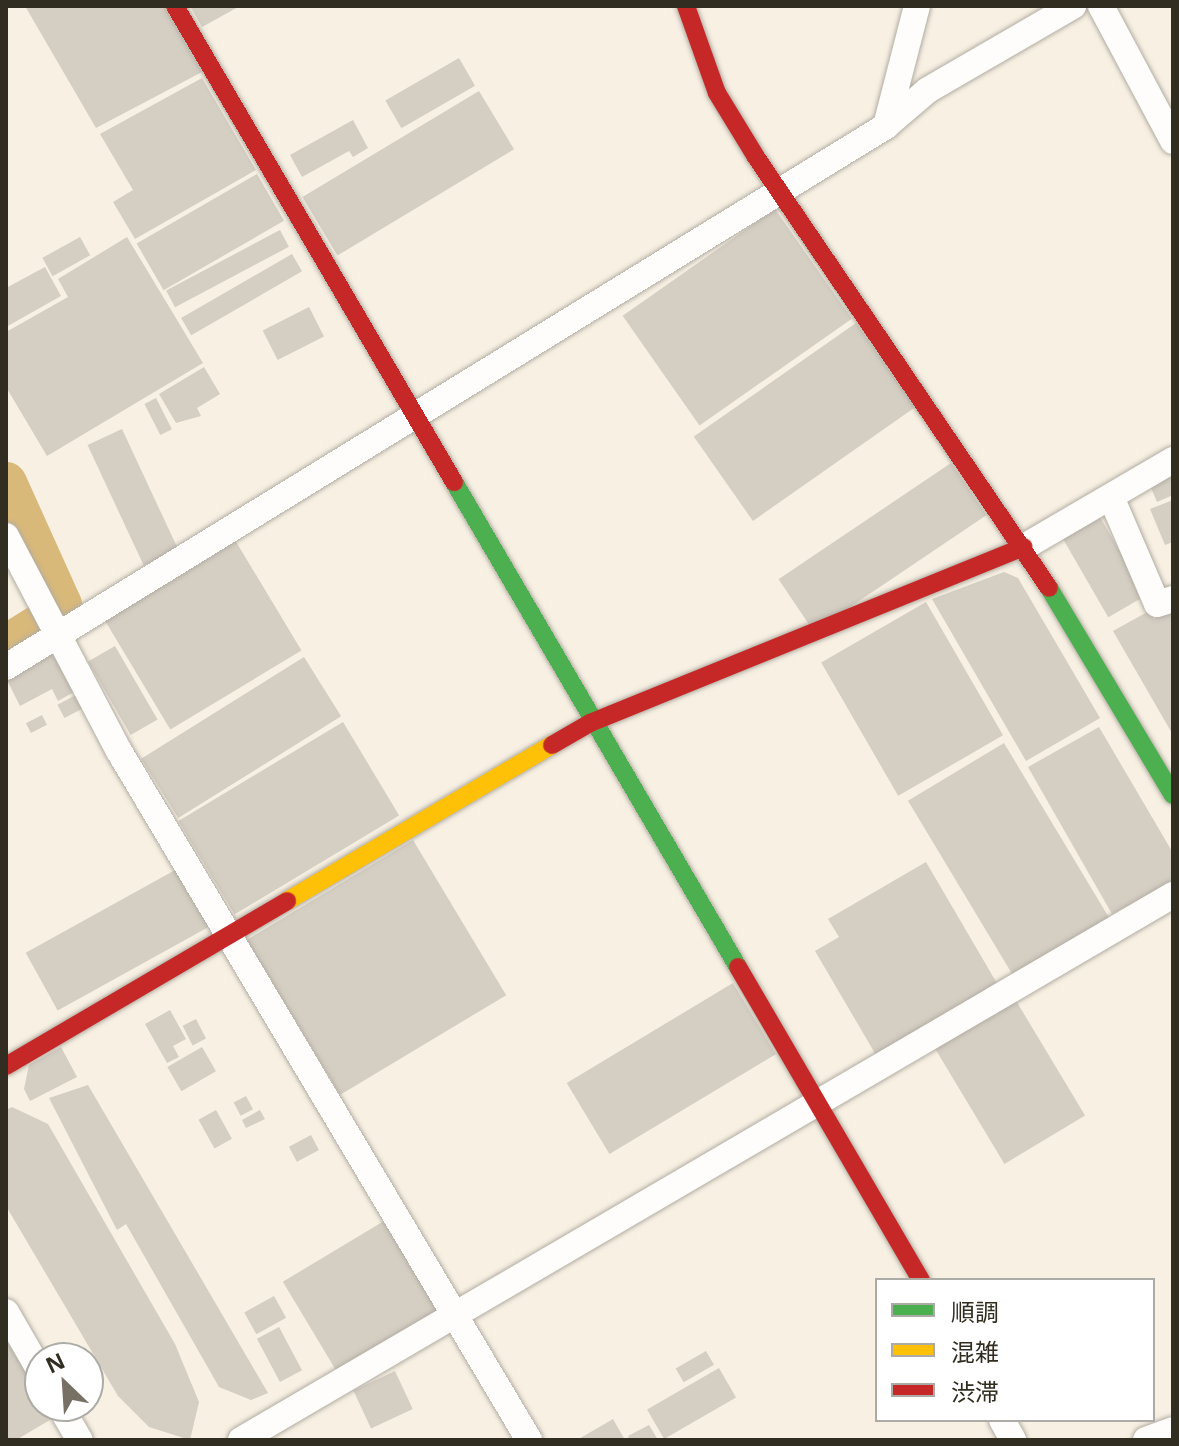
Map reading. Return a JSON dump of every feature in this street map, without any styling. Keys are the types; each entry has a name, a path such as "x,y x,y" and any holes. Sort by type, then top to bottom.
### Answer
{"street":[{"path":"175,6 590,723 920,1278"},
{"path":"686,6 717,93 780,195 1024,547 1173,795"},
{"path":"886,126 917,6"},
{"path":"6,667 54,634 780,195 886,126 928,90 1073,6"},
{"path":"1101,6 1173,141"},
{"path":"6,1066 590,723 1024,547 1173,460"},
{"path":"1111,497 1157,604 1173,599"},
{"path":"6,536 54,634 529,1440"},
{"path":"241,1440 1173,895"},
{"path":"6,1312 24,1343"},
{"path":"69,1422 80,1440"},
{"path":"1003,1422 1013,1440"},
{"path":"1146,1440 1173,1430"}],"building":[{"path":"25,6 164,6 202,72 96,128"},
{"path":"190,6 240,6 202,27"},
{"path":"459,58 475,86 401,128 385,100"},
{"path":"202,78 256,170 135,239 113,202 133,190 100,134"},
{"path":"479,91 514,149 337,255 302,197"},
{"path":"353,120 368,148 353,157 349,151 302,177 290,155"},
{"path":"257,174 284,221 164,290 137,244"},
{"path":"775,209 852,319 699,425 623,316"},
{"path":"280,230 289,247 175,307 166,291"},
{"path":"80,237 90,255 53,276 42,258"},
{"path":"127,237 203,363 47,456 6,387 6,332 68,297 58,279"},
{"path":"292,254 302,271 191,335 181,318"},
{"path":"45,267 61,296 6,327 6,288"},
{"path":"309,307 324,336 278,360 263,331"},
{"path":"856,323 915,407 753,521 694,437"},
{"path":"204,367 220,394 197,408 201,416 176,423 159,394"},
{"path":"156,398 172,429 160,435 144,404"},
{"path":"122,429 178,550 144,566 88,445"},
{"path":"951,463 986,515 814,632 779,579"},
{"path":"1173,473 1173,495 1157,502 1149,483"},
{"path":"1173,500 1173,542 1165,545 1150,509"},
{"path":"1100,517 1146,596 1108,617 1063,538"},
{"path":"235,540 301,651 170,729 104,619"},
{"path":"1004,572 1018,578 1100,718 1026,761 932,599"},
{"path":"926,602 1003,735 898,796 821,662"},
{"path":"1173,608 1173,735 1113,631 1149,611 1154,619"},
{"path":"115,646 158,720 131,735 88,662"},
{"path":"54,653 74,692 58,701 52,689 20,706 6,678"},
{"path":"304,657 341,716 178,818 141,759"},
{"path":"76,695 83,708 65,718 57,705"},
{"path":"42,715 47,725 31,733 26,723"},
{"path":"343,722 399,815 235,914 178,821"},
{"path":"1099,727 1173,853 1173,881 1112,914 1028,767"},
{"path":"1004,743 1109,918 1013,976 908,801"},
{"path":"413,840 506,995 340,1095 247,940"},
{"path":"926,862 998,985 876,1055 815,951 839,937 828,919"},
{"path":"177,869 209,927 58,1011 26,953"},
{"path":"733,983 776,1054 609,1154 567,1083"},
{"path":"1015,999 1085,1116 1004,1164 934,1047"},
{"path":"170,1010 186,1039 173,1046 179,1057 167,1063 145,1024"},
{"path":"196,1019 206,1039 193,1045 183,1026"},
{"path":"61,1047 77,1077 30,1101 24,1089 29,1065"},
{"path":"202,1047 216,1071 181,1091 167,1067"},
{"path":"88,1085 268,1393 251,1400 219,1387 126,1224 117,1230 49,1098"},
{"path":"246,1096 253,1109 241,1116 234,1103"},
{"path":"12,1107 48,1124 175,1344 199,1402 190,1440 149,1427 118,1396 104,1372 104,1342 86,1342 6,1206 6,1110"},
{"path":"216,1110 232,1139 215,1149 199,1120"},
{"path":"260,1110 265,1119 246,1128 242,1120"},
{"path":"311,1135 319,1150 297,1162 289,1147"},
{"path":"384,1221 441,1316 340,1377 283,1282"},
{"path":"274,1296 286,1318 256,1334 244,1312"},
{"path":"279,1327 302,1370 280,1382 257,1339"},
{"path":"6,1330 24,1362 24,1422 47,1422 16,1440 6,1440"},
{"path":"706,1351 714,1365 684,1382 676,1368"},
{"path":"719,1368 736,1397 664,1439 647,1410"},
{"path":"395,1371 413,1409 371,1429 353,1390"},
{"path":"613,1419 625,1440 577,1440"},
{"path":"649,1425 658,1440 630,1440 628,1436"}],"waterway":[{"path":"6,483 61,605 57,614 6,646"}],"traffic: fast":[{"path":"454,482 738,967"},
{"path":"1049,588 1173,795"}],"traffic: slow":[{"path":"287,901 552,745"}],"traffic: jam":[{"path":"175,6 454,482"},
{"path":"686,6 717,93 756,157 1049,588"},
{"path":"552,745 590,723 1024,547"},
{"path":"6,1066 287,901"},
{"path":"738,967 920,1278"}]}
